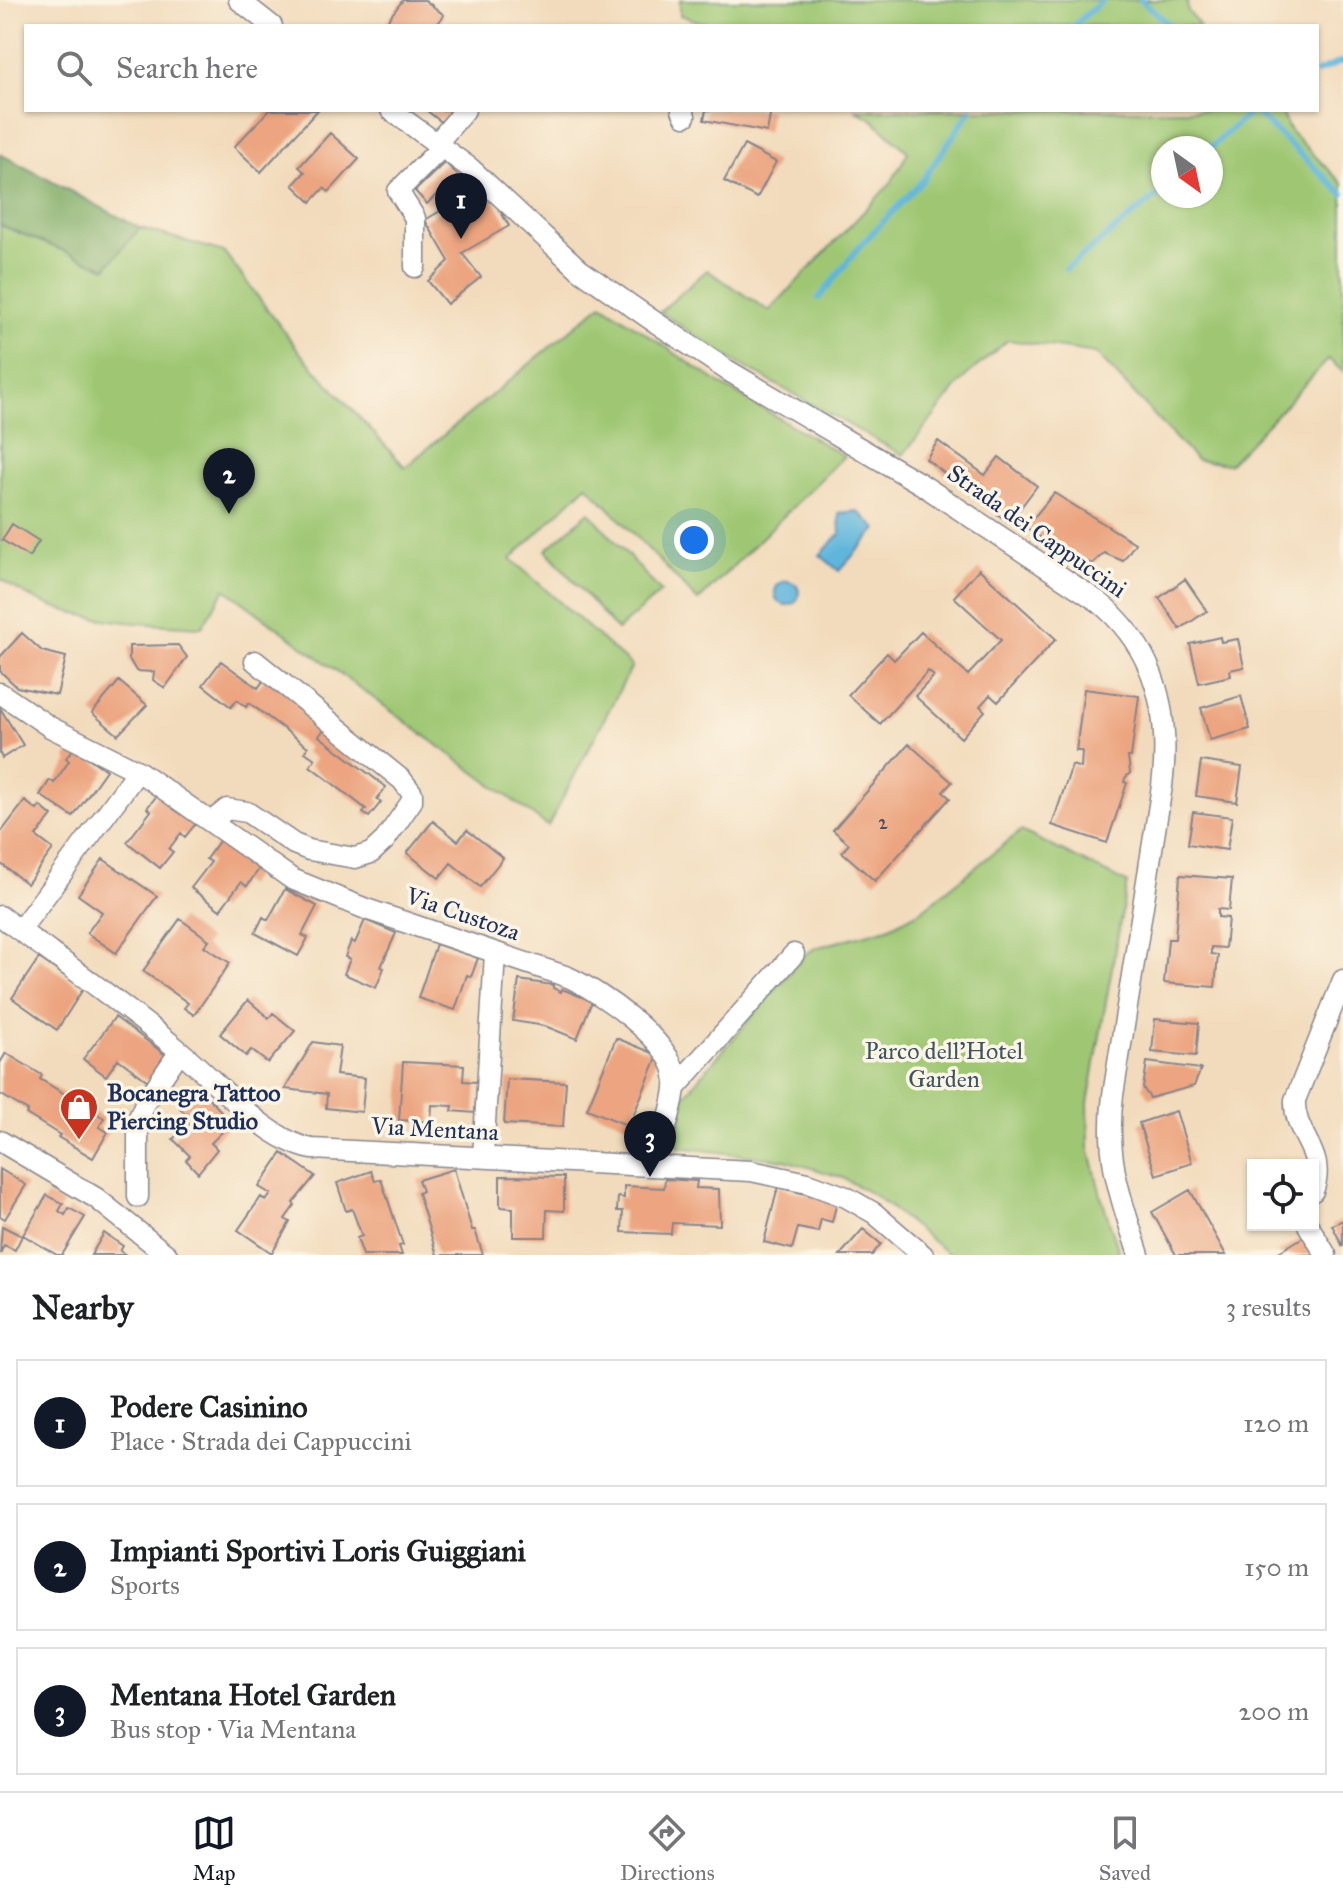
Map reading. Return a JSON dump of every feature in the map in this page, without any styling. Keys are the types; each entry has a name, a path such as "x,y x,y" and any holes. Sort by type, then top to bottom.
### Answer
{"street":[{"path":"239,0 269,24"},
{"name":"Strada dei Cappuccini","path":"394,112 470,168 580,270 727,370 921,484 1087,593 1118,619 1135,640 1158,689 1165,746 1162,786 1109,1134 1116,1185 1139,1255"},
{"path":"415,267 415,218 398,191 440,145 464,112"},
{"path":"211,822 227,809 243,810 302,848 355,858 371,853 385,840 412,801 411,790 402,780 255,661"},
{"name":"Via Custoza","path":"0,693 50,727 138,771 292,879 366,909 568,977 612,1004 667,1054 675,1074 675,1088"},
{"path":"20,930 138,771"},
{"name":"Via Mentana","path":"0,916 180,1051 269,1129 290,1143 312,1149 751,1171 828,1189 874,1213 923,1255"},
{"path":"483,1157 495,953"},
{"path":"653,1165 675,1088 794,954"},
{"path":"1315,1159 1295,1115 1295,1100 1343,980"},
{"path":"138,1197 138,1120 145,1103 180,1051"},
{"path":"0,1141 96,1198 167,1255"},
{"path":"1312,1231 1326,1255"}],"green space":[{"path":"680,0 1187,0 1188,11 1198,24 706,24 680,15"},
{"path":"859,112 1281,112 1290,131 1343,184 1343,372 1329,359 1229,464 1196,460 1096,353 1008,340 966,376 903,455 734,361 660,312 707,270 769,311 891,183 908,152 872,119"},
{"path":"0,154 140,228 106,268 0,225"},
{"path":"0,225 105,267 140,228 224,252 302,355 405,467 602,304 722,385 844,456 698,601 587,485 511,559 632,666 548,826 225,589 202,627 122,621 71,612 23,593 0,578"},
{"path":"589,512 661,592 617,630 546,550"},
{"name":"Parco dell'Hotel Garden","path":"1021,831 1127,883 1088,1103 1089,1147 1120,1255 950,1255 877,1197 841,1177 785,1160 677,1147 684,1096 805,955 815,948 888,928 921,911"}],"water":[{"path":"858,511 877,529 839,571 820,555 840,534 839,513"},
{"path":"787,581 796,584 799,593 796,602 787,605 778,602 775,593 778,584"}],"building":[{"path":"403,0 425,0 444,15 437,24 385,24"},
{"path":"267,112 316,112 261,172 234,147"},
{"path":"429,112 453,112 444,124"},
{"path":"706,112 771,112 767,132 704,120"},
{"path":"330,133 359,159 329,192 324,188 311,202 293,185 305,172 299,167"},
{"path":"744,145 776,162 757,198 724,181"},
{"path":"445,162 461,179 446,198 440,191 427,204 415,191"},
{"path":"476,190 480,198 489,192 509,226 462,253 481,277 447,304 428,281 449,261 425,220"},
{"path":"938,441 985,475 999,457 1037,486 1009,523 926,459"},
{"path":"1054,493 1135,543 1123,561 1104,553 1092,564 1053,547 1026,527"},
{"path":"12,524 39,541 29,557 2,540"},
{"path":"979,569 1056,639 998,702 990,695 980,706 985,711 961,738 915,696 934,676 928,671 880,724 848,695 887,653 894,660 921,632 968,675 1001,640 954,597"},
{"path":"1185,579 1207,611 1180,629 1159,598"},
{"path":"22,633 42,651 66,657 57,695 17,687 0,671 0,657"},
{"path":"1220,637 1221,642 1238,639 1244,667 1230,670 1231,676 1199,683 1190,644"},
{"path":"178,645 187,657 165,688 153,680 154,672 136,671 129,659 129,646"},
{"path":"221,661 258,688 266,677 328,724 319,736 386,787 377,799 381,802 369,817 363,813 366,809 310,766 315,759 305,752 308,747 249,703 246,707 237,700 231,707 203,685"},
{"path":"119,681 147,705 118,735 92,713"},
{"path":"1084,689 1139,696 1131,757 1128,757 1130,773 1125,778 1124,782 1127,783 1107,843 1052,825 1072,765 1081,768 1082,751 1076,751"},
{"path":"1241,696 1250,729 1210,740 1201,708"},
{"path":"0,708 23,745 2,758 0,754"},
{"path":"909,744 952,782 943,792 950,798 875,881 842,852 849,844 833,830"},
{"path":"74,748 106,770 73,817 40,795 50,780 54,783"},
{"path":"1201,761 1242,767 1237,802 1196,796"},
{"path":"159,793 197,822 185,837 181,833 169,849 173,852 160,868 127,842 151,811 147,808"},
{"path":"25,801 37,810 40,806 52,816 36,836 53,849 27,884 0,863 0,830"},
{"path":"1193,812 1232,817 1227,850 1188,844"},
{"path":"433,821 458,841 467,830 503,858 480,887 451,863 439,878 407,853"},
{"path":"220,840 259,869 247,886 241,882 220,910 191,888 211,862 206,859"},
{"path":"103,859 157,896 116,953 87,933 102,912 78,895"},
{"path":"1180,875 1232,879 1229,910 1218,909 1218,917 1228,918 1225,948 1211,947 1211,954 1218,955 1215,987 1164,983 1168,939 1175,939"},
{"path":"285,889 317,906 302,935 308,938 298,956 255,933 263,917 268,920"},
{"path":"180,919 209,940 204,946 230,963 194,1015 184,1008 188,1003 143,971"},
{"path":"365,920 396,933 381,967 384,968 376,988 344,974 350,959 345,957 351,941 355,943"},
{"path":"436,944 478,958 471,977 467,975 455,1010 418,998"},
{"path":"39,958 83,989 57,1030 12,998"},
{"path":"519,980 553,985 561,992 562,989 592,1001 577,1039 545,1026 513,1021"},
{"path":"248,1000 269,1018 273,1013 295,1031 268,1063 251,1050 246,1056 220,1034"},
{"path":"115,1017 167,1056 148,1081 118,1059 106,1076 83,1059"},
{"path":"1155,1019 1199,1023 1196,1056 1152,1052"},
{"path":"616,1038 658,1055 629,1126 587,1109"},
{"path":"313,1042 340,1046 336,1075 365,1078 362,1112 326,1108 327,1094 285,1089"},
{"path":"6,1053 42,1075 40,1079 104,1118 99,1127 108,1132 93,1158 58,1137 60,1135 26,1114 28,1111 0,1094 0,1063"},
{"path":"403,1062 464,1065 463,1081 477,1082 475,1113 452,1111 453,1106 432,1105 431,1122 399,1120"},
{"path":"1147,1062 1201,1069 1194,1086 1150,1098 1143,1088"},
{"path":"507,1079 566,1082 563,1127 504,1124"},
{"path":"200,1089 221,1111 215,1117 226,1128 211,1143 217,1149 198,1173 186,1160 190,1156 173,1139 188,1124 183,1119 187,1115 180,1108"},
{"path":"1176,1111 1192,1163 1156,1175 1139,1123"},
{"path":"282,1153 315,1176 293,1203 295,1205 285,1219 290,1222 272,1253 238,1230 261,1197 266,1201 271,1194 259,1187"},
{"path":"0,1169 26,1185 5,1219 0,1216"},
{"path":"454,1169 472,1230 475,1230 483,1255 437,1255 418,1193 422,1191 418,1180"},
{"path":"371,1171 375,1181 381,1179 403,1245 399,1246 402,1255 363,1255 357,1238 362,1236 352,1209 346,1211 337,1183"},
{"path":"500,1176 564,1177 564,1211 547,1210 546,1237 513,1237 513,1208 500,1207"},
{"path":"665,1179 697,1181 696,1188 719,1189 720,1225 672,1223 671,1234 622,1232 623,1211 617,1211 618,1197 624,1198 624,1186 664,1188"},
{"path":"778,1187 837,1202 832,1222 821,1219 818,1232 798,1228 792,1249 764,1242"},
{"path":"1190,1190 1226,1255 1176,1255 1152,1212"},
{"path":"47,1195 63,1204 59,1211 65,1215 69,1208 85,1217 62,1255 23,1235"},
{"path":"1343,1220 1343,1247 1332,1225"},
{"path":"2,1226 22,1236 15,1250 4,1245 0,1254"},
{"path":"863,1229 881,1244 872,1255 840,1255"},
{"path":"104,1233 123,1246 120,1251 126,1255 91,1255"},
{"path":"1305,1236 1317,1255 1274,1255"}],"waterway":[{"path":"1075,24 1103,0"},
{"path":"1141,0 1169,24"},
{"path":"1319,71 1343,61"},
{"path":"819,298 861,245 922,181 970,112"},
{"path":"1223,137 1251,112"},
{"path":"1255,112 1343,194"},
{"path":"1066,269 1151,201"}],"place":[{"name":"Podere Casinino","path":"461,239"},
{"name":"Impianti Sportivi Loris Guiggiani","path":"229,514"},
{"name":"Bocanegra Tattoo Piercing Studio","path":"79,1141"},
{"name":"Mentana Hotel Garden","path":"650,1177"}]}
